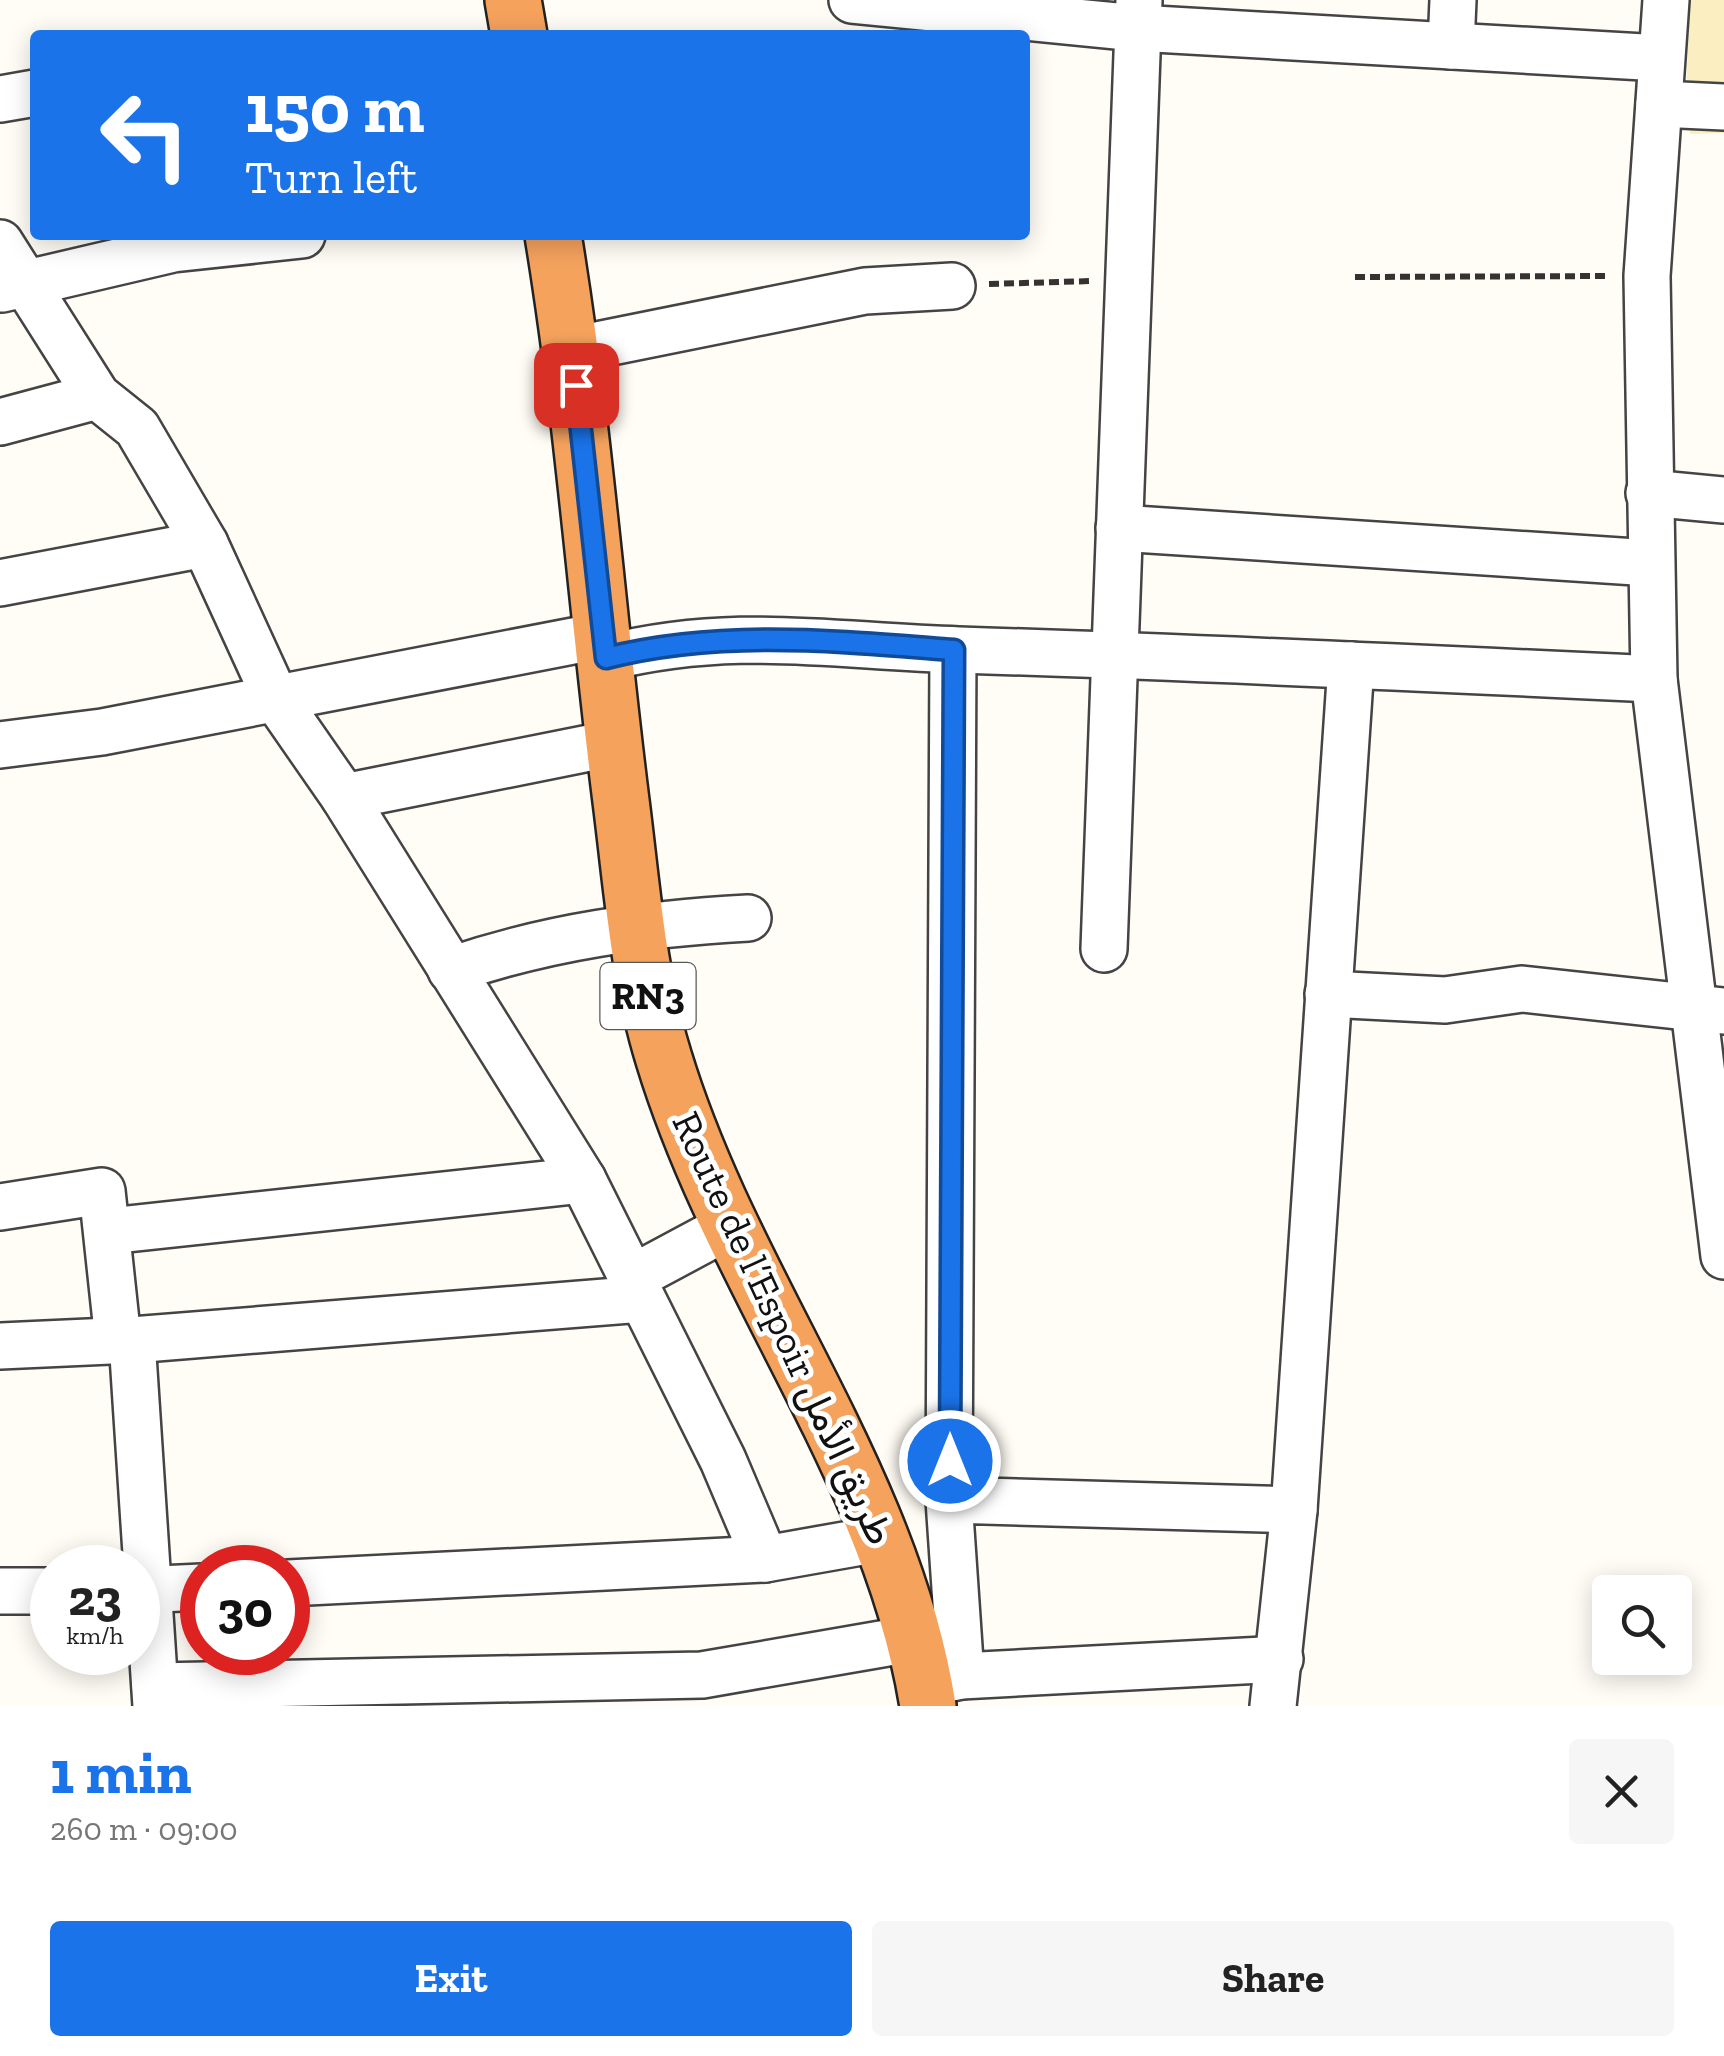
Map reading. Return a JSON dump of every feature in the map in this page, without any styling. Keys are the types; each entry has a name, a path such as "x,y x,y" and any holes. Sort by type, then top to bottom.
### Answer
{"highway":[{"path":"514,0 518,30"},
{"name":"Route de l’Espoir طريق الأمل","path":"555,240 572,350 637,924 664,1060 729,1226 884,1538 932,1676"}],"street":[{"path":"852,0 1292,18 1451,46 1661,58"},
{"path":"1451,46 1453,0"},
{"path":"1666,0 1647,276 1654,679 1710,1009 1724,1256"},
{"path":"1104,949 1138,14"},
{"path":"0,99 30,94"},
{"path":"1659,104 1724,108"},
{"path":"15,288 173,249 256,240"},
{"path":"0,243 15,288 97,396 137,428 205,544 276,698 344,798 583,1180 723,1460 764,1560"},
{"path":"572,350 865,292 952,286"},
{"path":"0,422 97,396"},
{"path":"1649,494 1724,500"},
{"path":"1119,528 1651,563"},
{"path":"0,583 205,544"},
{"path":"0,745 102,732 276,698 605,646 650,647 759,636 954,650 1654,679"},
{"path":"932,1676 949,1500 954,650"},
{"path":"1274,1706 1294,1510 1352,665"},
{"path":"344,798 614,743"},
{"path":"451,970 520,946 637,924 748,918"},
{"path":"1328,994 1446,1000 1522,988 1710,1009"},
{"path":"109,1231 583,1180"},
{"path":"0,1206 102,1192 125,1340 141,1545"},
{"path":"0,1346 125,1340 637,1289 729,1226"},
{"path":"949,1500 1294,1510"},
{"path":"310,1582 764,1560 884,1538"},
{"path":"0,1592 30,1591"},
{"path":"156,1696 702,1675 932,1676 1280,1658"}],"path":[{"path":"1355,277 1647,276"},
{"path":"952,286 1128,279"}],"sand":[{"path":"1690,0 1724,0 1724,133 1690,134 1686,97"}],"route":[{"path":"576,385 606,658 650,647 759,636 954,650 950,1461"}]}
